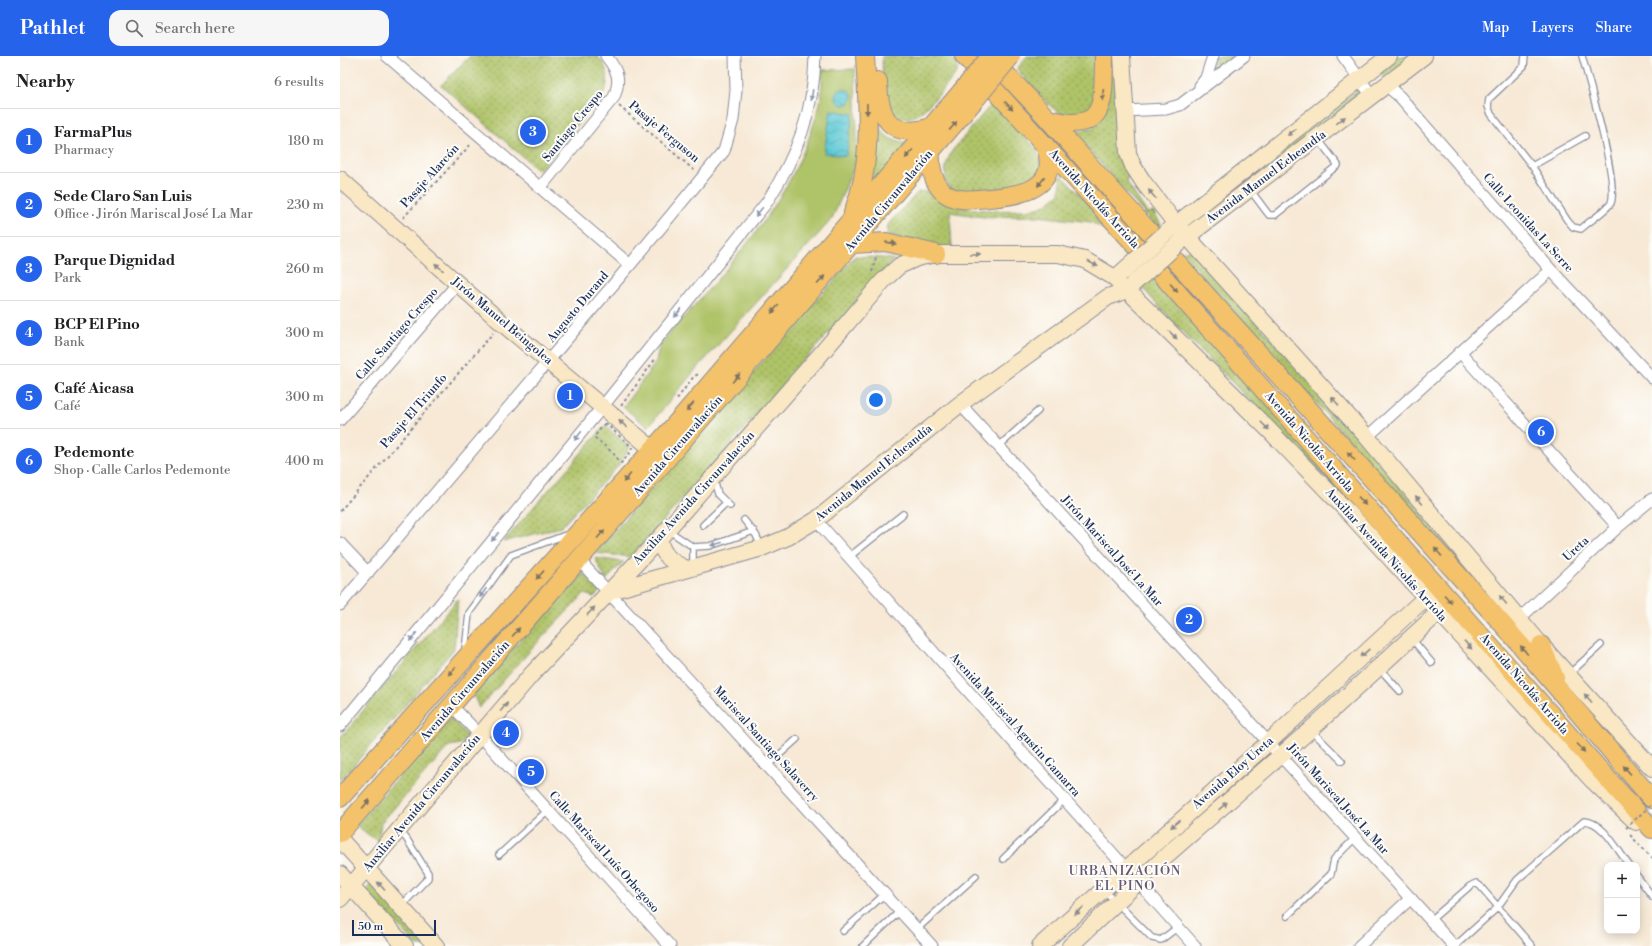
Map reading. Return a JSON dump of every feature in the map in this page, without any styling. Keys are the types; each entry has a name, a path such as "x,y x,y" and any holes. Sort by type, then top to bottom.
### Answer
{"main road":[{"path":"846,227 860,191 867,153 866,56"},
{"path":"877,56 879,97 882,111 888,122 905,132 931,127"},
{"name":"Avenida Nicolás Arriola","path":"964,56 1138,248 1652,829"},
{"name":"Avenida Circunvalación","path":"340,798 465,656 582,529 659,455 852,244 932,151 967,96 990,56"},
{"name":"Avenida Nicolás Arriola","path":"990,56 1506,628 1650,798"},
{"name":"Avenida Circunvalación","path":"340,833 579,560 659,455 846,227 931,127 1011,56"},
{"path":"1048,119 1066,123 1081,123 1097,114 1103,99 1104,56"},
{"path":"932,151 931,166 939,186 948,195 967,199 1010,196 1030,191 1036,187 1045,177 1048,166 1045,145"},
{"path":"852,244 880,242 936,254"},
{"path":"1541,645 1562,695"}],"street":[{"path":"387,56 630,265"},
{"name":"Santiago Crespo","path":"540,188 612,100 619,83 614,67 606,56"},
{"name":"Augusto Durand","path":"340,605 704,178 724,151 733,120 736,90 735,56"},
{"path":"340,726 603,406 767,202 792,159 808,116 814,80 815,56"},
{"path":"1122,56 1124,111 1128,153 1133,166 1173,227 1367,437 1541,645 1568,676 1651,764"},
{"path":"1195,94 1206,78 1213,56"},
{"path":"1124,111 1166,109 1180,105 1244,56"},
{"path":"1343,56 1372,96"},
{"name":"Avenida Manuel Echeandía","path":"1108,297 1118,276 1173,227 1389,56"},
{"name":"Avenida Manuel Echeandía","path":"610,592 762,548 788,537 816,520 960,404 1108,297 1130,287 1184,239 1424,56"},
{"name":"Calle Leonidas La Serre","path":"1386,85 1400,98 1551,270 1652,378"},
{"name":"Jirón Manuel Beingolea","path":"340,179 502,322 659,455"},
{"name":"Auxiliar Avenida Circunvalación","path":"340,899 531,675 664,534 890,273 908,262 936,254 1058,254 1084,260 1118,276"},
{"path":"1367,437 1551,270"},
{"name":"Auxiliar Avenida Nicolás Arriola","path":"1118,276 1349,513 1438,613 1592,780 1652,837"},
{"name":"Calle Santiago Crespo","path":"340,420 458,283"},
{"path":"1460,352 1618,527"},
{"path":"340,407 354,403"},
{"name":"Jirón Mariscal José La Mar","path":"960,404 1454,946"},
{"name":"Ureta","path":"1519,619 1618,527 1652,499"},
{"name":"Avenida Mariscal Agustin Gamarra","path":"816,520 1125,870 1195,946"},
{"path":"664,534 662,551 671,562 690,568"},
{"path":"340,543 368,573"},
{"name":"Mariscal Santiago Salaverry","path":"579,560 610,592 932,946"},
{"name":"Avenida Eloy Ureta","path":"1042,945 1156,841 1269,742 1425,598"},
{"name":"Avenida Eloy Ureta","path":"1070,946 1138,884 1168,854 1281,756 1438,613"},
{"path":"1388,632 1405,642"},
{"path":"1317,698 1330,711"},
{"name":"Calle Mariscal Luís Orbegoso","path":"452,706 480,735 670,946"},
{"path":"1230,776 1242,790"},
{"path":"340,839 436,946"},
{"path":"1156,841 1168,854"},
{"path":"340,874 406,946"},
{"path":"1359,946 1411,898"}],"lane":[{"path":"1525,56 1524,66 1489,100 1488,106 1491,114 1532,166 1573,227 1581,229 1610,205 1613,194 1610,172 1595,102 1582,56"},
{"path":"1532,166 1585,136"},
{"path":"1250,190 1269,215 1275,215 1338,165 1318,138"},
{"path":"999,446 1038,411"},
{"path":"703,525 728,505 715,489 714,476"},
{"path":"849,558 903,514"},
{"path":"744,520 754,531 762,548"},
{"path":"465,656 469,613 511,555 582,529"},
{"path":"664,534 693,547 710,546 754,531"},
{"path":"685,543 690,539"},
{"path":"690,568 693,547"},
{"path":"1405,642 1432,663"},
{"path":"1568,676 1601,645"},
{"path":"1378,667 1400,691"},
{"path":"1310,730 1342,761"},
{"path":"768,765 797,739"},
{"path":"1003,859 1064,800"},
{"path":"499,855 548,810"},
{"path":"1454,946 1498,908 1517,880 1584,821 1592,821 1600,826 1627,862"},
{"path":"399,830 406,838 428,873 428,878 400,907"},
{"path":"1287,916 1331,874 1334,859 1355,838"},
{"path":"917,929 976,876"},
{"path":"1640,880 1652,896"},
{"path":"1431,920 1470,886 1476,883 1532,946"},
{"path":"1104,889 1116,904 1152,938 1161,940 1178,927"},
{"path":"843,930 885,894"},
{"path":"863,946 900,912"}],"path":[{"name":"Pasaje Ferguson","path":"612,100 704,178"},
{"name":"Pasaje Alarcón","path":"394,228 479,135"},
{"path":"878,286 872,274 880,242"},
{"name":"Pasaje El Triunfo","path":"340,511 502,322"},
{"path":"673,404 694,376 701,373"},
{"path":"605,423 594,437 613,453 621,463"},
{"path":"1626,828 1650,798"}],"green space":[{"path":"470,56 597,56 606,69 606,88 604,93 539,171 441,85"},
{"path":"882,56 952,56 957,63 958,70 938,95 921,112 904,119 896,116 892,119 883,89"},
{"path":"1027,56 1098,56 1097,100 1084,115 1068,116 1061,114 1033,89 1017,69"},
{"path":"1109,56 1118,56 1130,174 1126,181 1147,213 1154,212 1161,225 1156,227 1073,132 1094,127 1100,121"},
{"path":"1215,56 1236,56 1217,71 1214,67"},
{"path":"1394,56 1415,56 1383,77 1380,72"},
{"path":"855,69 857,137 855,165 832,219 692,374 648,427 623,407 656,362 660,344 745,246 765,220 782,193 798,165 816,117 821,97 822,70"},
{"path":"1359,89 1363,95 1200,217 1195,217"},
{"path":"994,101 1038,151 1041,168 1029,186 954,193 944,180 946,179 946,165 952,151"},
{"path":"874,111 882,131 886,135 896,141 911,144 862,200"},
{"path":"1061,174 1120,238 1091,222 1036,216 983,217 950,212 952,248 933,247 887,234 888,225 918,192 923,191 932,193 954,205 972,209 1026,210 1043,206 1060,193"},
{"path":"1191,250 1331,404 1465,564 1462,566 1181,252"},
{"path":"855,256 894,259 631,557 595,553"},
{"path":"1151,273 1352,498 1348,501 1173,322 1139,284"},
{"path":"605,426 630,447 618,466 561,527 503,542"},
{"path":"595,558 624,562 606,580"},
{"path":"578,574 585,575 600,591 594,597 584,594 538,642 479,708 473,694"},
{"path":"458,599 454,649 340,781 340,738"},
{"path":"451,718 469,738 461,744 449,746 381,823 378,842 356,825"},
{"path":"371,883 429,946 417,946 366,891"}],"water":[{"path":"844,89 851,94 852,97 847,104 844,105 837,100 836,97 841,90"},
{"path":"831,110 853,114 846,156 824,153"}],"place":[{"name":"Parque Dignidad","path":"533,132"},
{"name":"FarmaPlus","path":"570,396"},
{"name":"Pedemonte","path":"1541,432"},
{"name":"Sede Claro San Luis","path":"1189,620"},
{"name":"BCP El Pino","path":"506,733"},
{"name":"Café Aicasa","path":"531,772"}],"district":[{"name":"URBANIZACIÓN EL PINO","path":"1125,878"}]}
